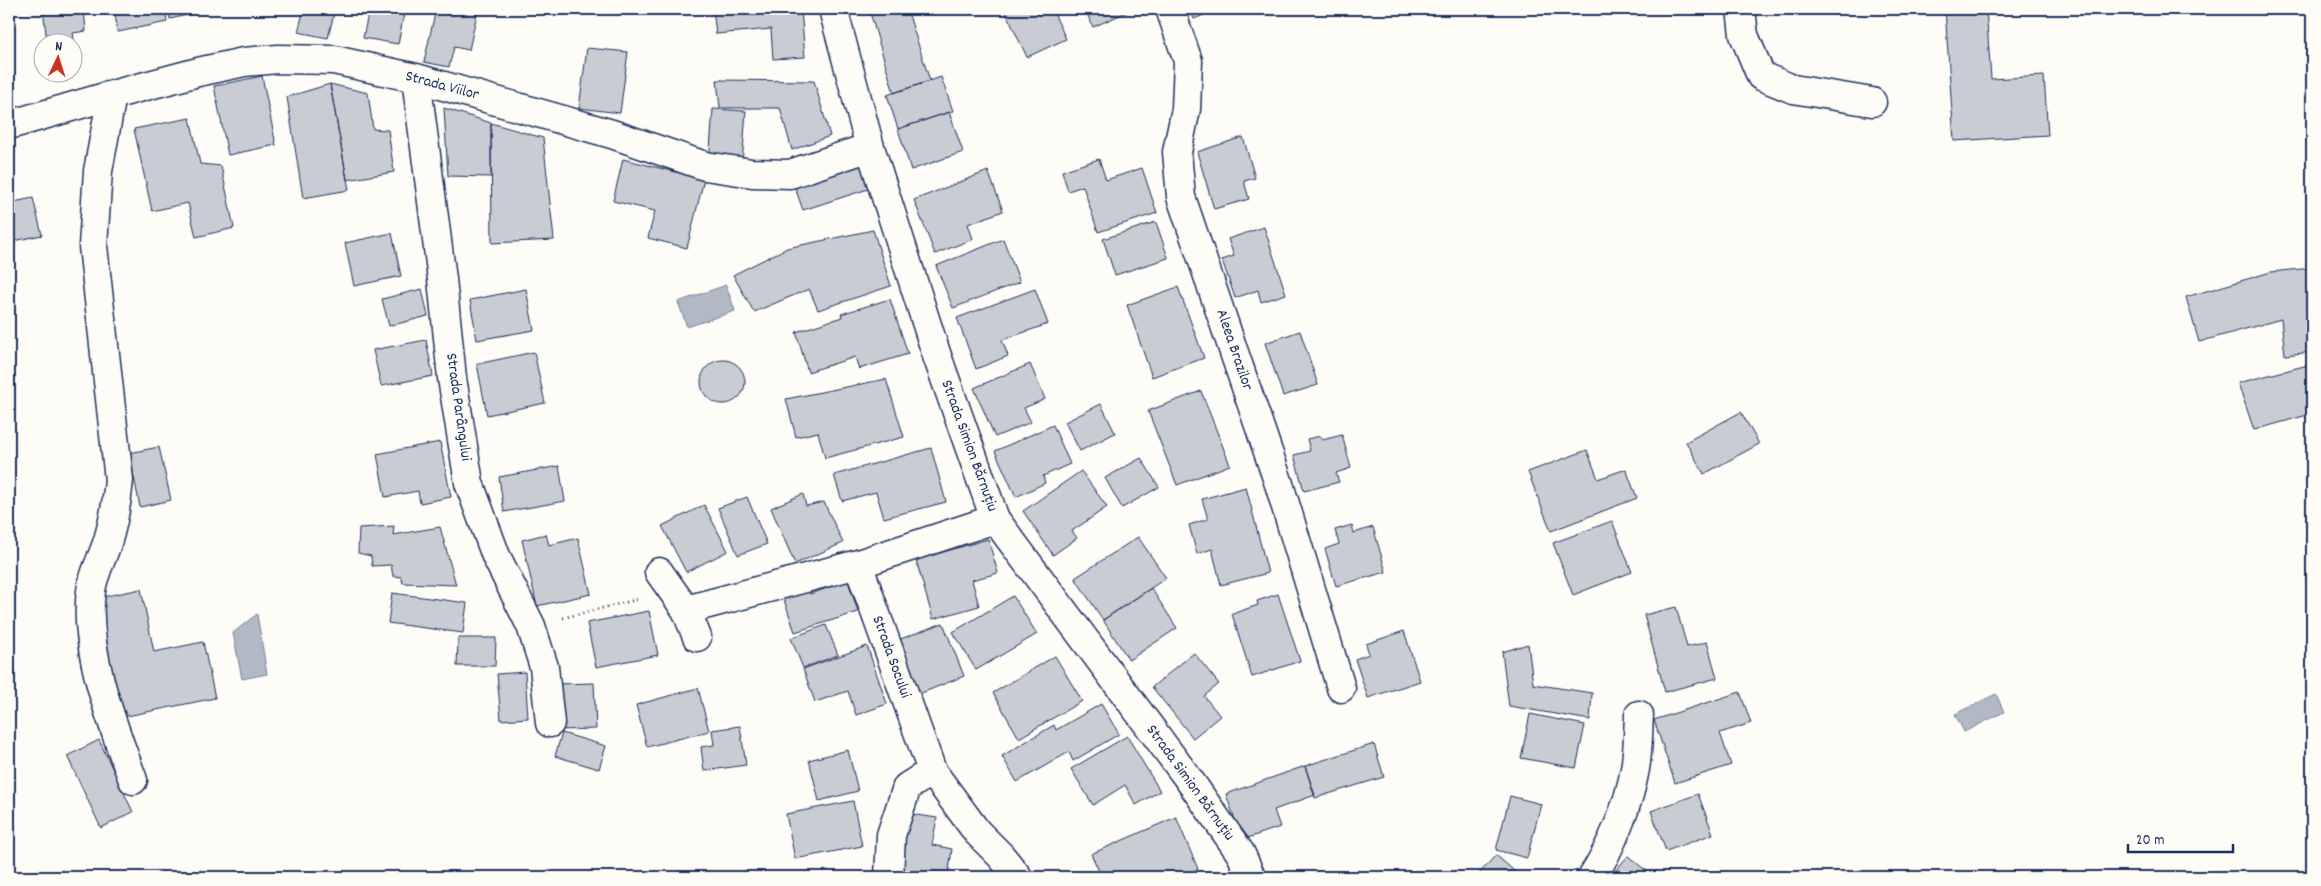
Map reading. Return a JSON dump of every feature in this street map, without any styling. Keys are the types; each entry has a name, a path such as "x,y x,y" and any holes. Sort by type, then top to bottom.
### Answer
{"street":[{"name":"Strada Simion Bărnuțiu","path":"833,9 870,147 937,356 995,519 1190,780 1241,854 1251,877"},
{"name":"Aleea Brazilor","path":"1170,9 1188,60 1186,109 1177,152 1181,197 1279,484 1341,688"},
{"path":"1740,9 1744,35 1761,76 1793,89 1872,102"},
{"name":"Strada Viilor","path":"9,125 112,95 244,62 278,59 334,60 416,78 612,134 705,166 752,173 790,174 870,147"},
{"name":"Strada Parângului","path":"416,78 442,280 452,378 469,483 496,556 531,626 544,667 550,723"},
{"path":"112,95 98,171 93,246 119,480 117,502 108,539 91,589 89,620 108,715 133,780"},
{"path":"697,637 673,591 858,564 995,519"},
{"name":"Strada Socului","path":"858,564 932,771 977,832 1002,856 1018,877"},
{"path":"1592,877 1599,866 1626,804 1636,768 1638,715"},
{"path":"889,877 891,835 907,787 932,771"}],"path":[{"path":"531,626 673,591"}],"shaded area":[{"path":"726,285 735,311 687,327 678,302"},
{"path":"257,614 267,674 242,679 233,633"},
{"path":"1996,694 2004,712 1964,732 1955,714"}],"building":[{"path":"43,9 84,9 86,31 46,32"},
{"path":"114,9 165,9 167,22 118,32"},
{"path":"168,9 213,9 170,19"},
{"path":"304,9 335,9 328,38 298,32"},
{"path":"369,9 405,9 398,44 363,38"},
{"path":"436,9 478,9 469,50 454,47 449,67 424,62"},
{"path":"713,9 801,9 805,57 773,59 771,29 716,34"},
{"path":"869,9 907,9 930,81 894,93"},
{"path":"1004,9 1052,9 1066,39 1027,57"},
{"path":"1085,9 1128,9 1129,11 1093,27"},
{"path":"1190,9 1219,9 1194,19"},
{"path":"1945,9 1986,9 1991,79 2044,76 2048,135 1954,141"},
{"path":"587,48 628,52 620,113 579,108"},
{"path":"262,76 276,145 228,155 214,86"},
{"path":"941,77 953,111 898,129 887,95"},
{"path":"717,80 814,81 830,136 792,150 780,108 720,108"},
{"path":"330,84 349,190 303,198 287,97"},
{"path":"330,84 368,93 373,129 388,130 394,172 347,180"},
{"path":"444,108 491,123 491,177 448,176"},
{"path":"713,109 746,111 742,165 709,163"},
{"path":"949,112 963,152 911,170 898,129"},
{"path":"190,118 200,164 221,166 234,228 196,237 188,203 152,211 134,129"},
{"path":"491,123 543,138 554,240 492,243"},
{"path":"1243,137 1255,178 1244,181 1249,199 1214,209 1197,152"},
{"path":"623,159 704,179 687,248 648,238 655,211 613,201"},
{"path":"1099,159 1106,180 1142,168 1157,213 1098,232 1083,186 1068,191 1062,171"},
{"path":"859,161 868,189 803,210 793,182"},
{"path":"988,171 1003,211 968,224 973,239 935,254 914,200"},
{"path":"33,198 42,235 9,242 9,203"},
{"path":"1156,222 1168,258 1115,275 1103,239"},
{"path":"1264,227 1286,294 1261,302 1258,290 1235,298 1222,260 1234,256 1228,239"},
{"path":"873,230 891,286 818,310 809,289 754,312 733,275 787,248"},
{"path":"392,233 401,276 354,286 345,243"},
{"path":"1003,239 1020,282 953,308 936,266"},
{"path":"2312,268 2312,352 2285,355 2281,319 2199,342 2186,297 2271,272"},
{"path":"1178,287 1204,358 1152,377 1127,305"},
{"path":"422,289 428,316 389,326 382,299"},
{"path":"526,289 534,330 477,340 470,300"},
{"path":"1035,289 1048,324 1002,340 1008,356 976,369 957,318"},
{"path":"890,299 908,354 859,369 855,357 808,372 796,332 842,317 841,314"},
{"path":"1300,331 1318,385 1283,396 1265,343"},
{"path":"426,340 433,376 381,386 373,350"},
{"path":"534,352 545,403 487,415 477,364"},
{"path":"723,360 735,364 741,370 745,382 741,394 735,400 723,404 711,400 705,394 701,382 705,370 711,364"},
{"path":"1030,364 1045,399 1024,408 1031,422 995,437 974,388"},
{"path":"2312,364 2312,420 2311,414 2254,430 2238,383"},
{"path":"886,379 904,437 825,458 818,432 796,437 786,399"},
{"path":"1201,391 1230,465 1177,485 1148,411"},
{"path":"1101,404 1115,433 1080,451 1065,422"},
{"path":"1741,412 1759,444 1704,474 1686,442"},
{"path":"1053,425 1070,464 1043,476 1045,483 1016,497 995,451"},
{"path":"1342,435 1351,468 1336,473 1339,482 1304,491 1294,455 1310,451 1307,439 1321,436 1322,440"},
{"path":"440,442 451,497 420,503 418,491 385,497 377,454"},
{"path":"159,447 171,500 140,507 129,453"},
{"path":"931,448 946,502 884,518 876,492 842,501 834,475"},
{"path":"1587,450 1598,479 1626,469 1637,498 1551,531 1528,472"},
{"path":"1141,458 1159,487 1122,508 1105,478"},
{"path":"559,466 565,501 504,512 499,477"},
{"path":"1081,471 1107,507 1072,531 1077,538 1053,555 1023,511"},
{"path":"1246,487 1268,573 1221,585 1212,549 1197,554 1189,525 1208,519 1202,499"},
{"path":"803,494 806,506 824,502 843,543 795,564 771,508"},
{"path":"747,497 767,544 738,555 718,508"},
{"path":"704,505 728,551 686,572 662,526"},
{"path":"1612,521 1632,572 1573,595 1553,543"},
{"path":"1352,525 1354,533 1373,527 1386,572 1336,586 1325,549 1339,544 1335,530"},
{"path":"394,526 393,535 440,527 456,585 403,583 401,577 393,576 391,565 372,566 371,556 358,553 359,528"},
{"path":"546,534 549,545 578,538 591,594 537,606 522,540"},
{"path":"1138,537 1166,578 1103,620 1075,578"},
{"path":"988,539 998,573 972,580 979,606 933,619 916,560"},
{"path":"848,581 858,612 795,632 782,594 807,586 810,594"},
{"path":"1151,588 1177,628 1129,660 1103,620"},
{"path":"141,589 154,652 203,642 215,698 122,717 97,598"},
{"path":"392,593 467,603 463,633 388,623"},
{"path":"1278,594 1300,661 1252,677 1232,614 1258,605 1257,601"},
{"path":"1013,596 1037,634 976,670 953,632"},
{"path":"1676,607 1687,647 1707,642 1717,678 1665,692 1644,615"},
{"path":"649,611 658,655 596,667 587,623"},
{"path":"943,623 964,676 919,694 898,640"},
{"path":"826,625 838,655 803,668 791,638"},
{"path":"1404,631 1420,681 1368,698 1355,659 1369,654 1366,644"},
{"path":"458,638 496,638 495,666 457,666"},
{"path":"1528,644 1533,684 1592,693 1590,720 1509,706 1502,652"},
{"path":"867,646 887,704 856,715 848,691 815,702 803,669"},
{"path":"1194,653 1219,684 1204,696 1220,716 1193,738 1152,687"},
{"path":"1055,656 1082,701 1019,738 993,693"},
{"path":"525,672 528,718 501,720 497,674"},
{"path":"594,683 596,729 558,730 556,684"},
{"path":"698,688 709,731 647,747 636,705"},
{"path":"1740,692 1751,723 1720,733 1731,765 1675,783 1654,720"},
{"path":"1101,704 1119,734 1073,761 1069,752 1017,782 1002,756 1054,725 1056,730"},
{"path":"1530,714 1585,725 1576,768 1521,758"},
{"path":"740,726 746,765 704,771 701,747 714,745 712,730"},
{"path":"562,733 606,746 599,769 555,756"},
{"path":"1127,736 1160,791 1136,805 1125,785 1093,805 1071,769"},
{"path":"99,740 133,812 101,828 67,756"},
{"path":"1374,744 1384,777 1315,798 1305,766"},
{"path":"848,750 858,791 819,801 809,760"},
{"path":"1305,766 1315,795 1274,810 1280,827 1242,840 1226,794"},
{"path":"1698,794 1713,834 1666,851 1651,811"},
{"path":"1510,796 1541,804 1527,858 1496,850"},
{"path":"853,801 862,846 795,859 786,814"},
{"path":"904,813 937,818 932,845 952,849 948,877 894,877"},
{"path":"1176,817 1198,869 1180,877 1102,877 1091,854"},
{"path":"1496,855 1521,877 1476,877"},
{"path":"1628,856 1654,877 1610,877"},
{"path":"792,873 822,877 791,877"}]}
